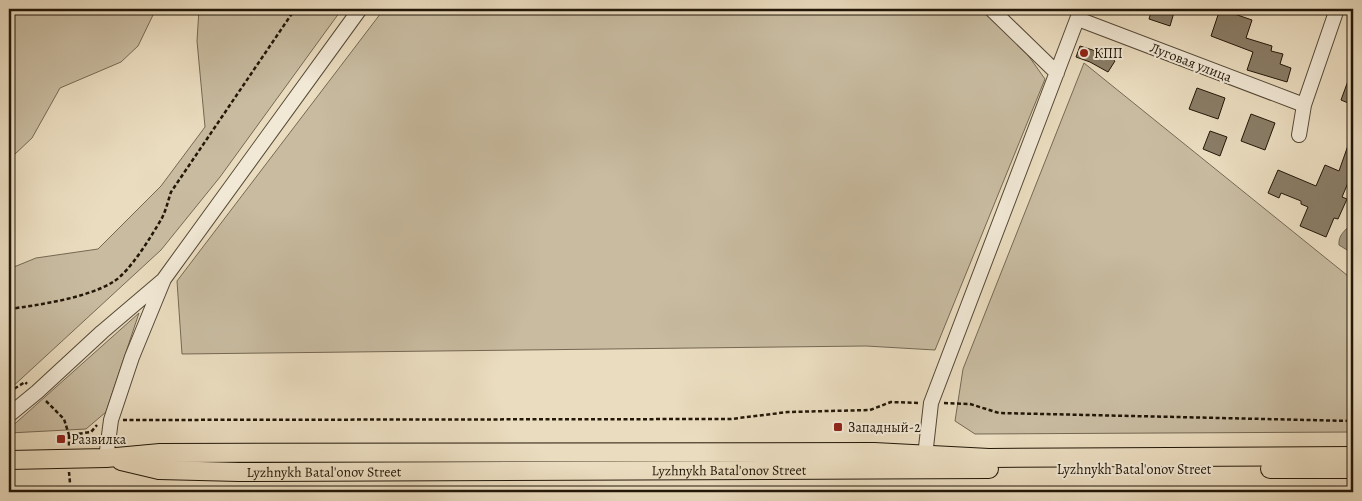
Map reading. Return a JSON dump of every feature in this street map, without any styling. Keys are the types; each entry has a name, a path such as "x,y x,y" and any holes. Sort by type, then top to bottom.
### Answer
{"main road":[{"name":"Lyzhnykh Batal'onov Street","path":"9,460 106,458 180,453 874,452 924,462 1353,469"},
{"name":"Lyzhnykh Batal'onov Street","path":"924,462 989,458 1353,456"}],"street":[{"path":"106,458 111,420 132,356 164,279 360,9"},
{"path":"991,9 1057,73"},
{"path":"1299,135 1304,105 1338,9"},
{"path":"924,462 931,403 1079,14"},
{"name":"Луговая улица","path":"1079,14 1304,105"},
{"path":"9,415 164,279"}],"path":[{"path":"9,309 73,297 94,291 114,281 135,259 162,216 171,192 295,9"},
{"path":"9,392 25,382 64,419 69,435 91,432 101,420 731,419 788,412 870,410"},
{"path":"998,413 1353,421"}],"shaded area":[{"path":"9,9 150,9 153,15 138,46 121,62 60,88 32,138 14,155 9,155"},
{"path":"199,9 342,9 220,177 161,250 9,390 9,269 36,258 98,249 161,186 205,127 197,41"},
{"path":"384,9 995,9 1045,79 935,350 866,346 182,354 177,281"},
{"path":"1084,63 1353,280 1353,432 975,434 955,421 963,369"},
{"path":"1353,204 1353,249 1347,250 1339,245 1339,242 1342,233 1351,224"},
{"path":"139,313 106,412 86,429 9,433 9,429"}],"building":[{"path":"1152,9 1175,9 1170,26 1149,19"},
{"path":"1220,9 1252,20 1246,38 1272,46 1271,51 1283,54 1280,64 1291,68 1287,82 1247,70 1253,52 1211,36"},
{"path":"1080,46 1102,53 1115,61 1108,72 1076,57"},
{"path":"1353,70 1353,105 1341,100"},
{"path":"1197,88 1225,98 1218,119 1189,109"},
{"path":"1251,114 1275,123 1265,150 1241,141"},
{"path":"1210,131 1227,137 1220,156 1203,149"},
{"path":"1352,134 1353,171 1342,197 1347,199 1338,219 1334,218 1326,237 1300,226 1308,207 1301,204 1301,201 1281,193 1279,198 1268,193 1278,170 1316,186 1325,165 1339,171"}],"place":[{"name":"КПП","path":"1084,53"},
{"name":"Западный-2","path":"838,427"},
{"name":"Развилка","path":"61,439"}]}
